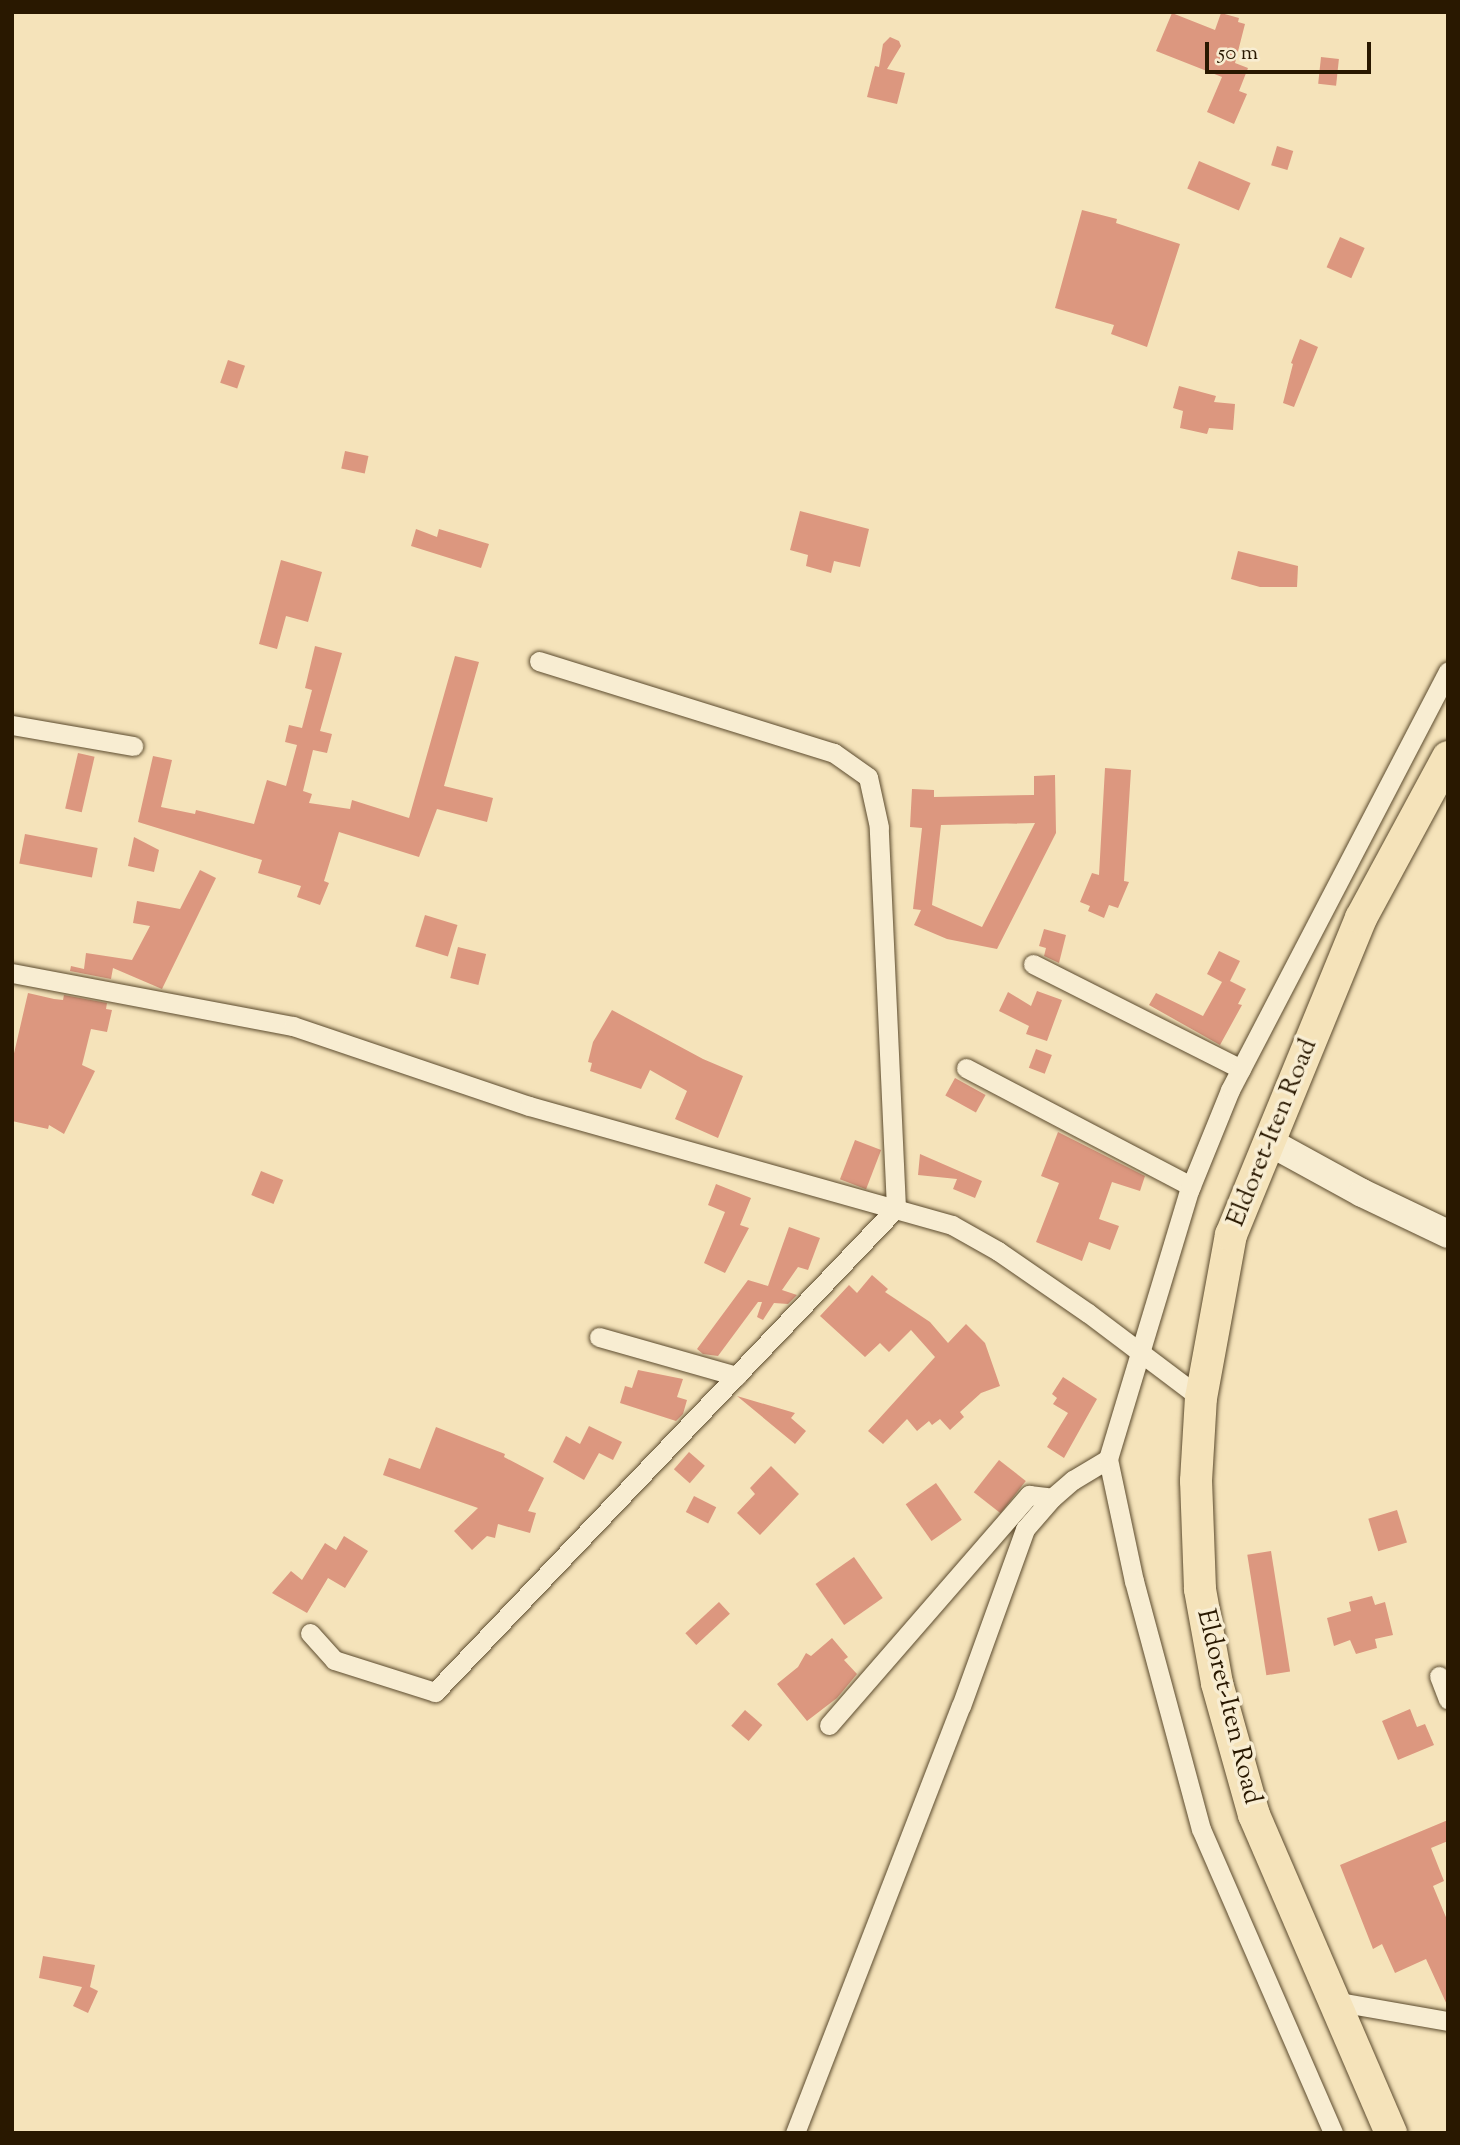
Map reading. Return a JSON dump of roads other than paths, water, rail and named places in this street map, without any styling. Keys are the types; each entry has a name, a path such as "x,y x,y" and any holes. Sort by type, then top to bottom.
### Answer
{"main road":[{"name":"Eldoret-Iten Road","path":"1391,2133 1254,1815 1217,1683 1200,1589 1196,1481 1201,1398 1231,1236 1361,918 1448,757"},
{"path":"1270,1143 1362,1193 1448,1234"}],"street":[{"path":"310,1633 334,1660 435,1692 897,1208 879,827 869,777 834,753 539,662"},
{"path":"1333,2133 1201,1829 1135,1581 1108,1459 1191,1185 1241,1069 1448,671"},
{"path":"12,725 133,746"},
{"path":"1032,964 1241,1069"},
{"path":"12,973 293,1026 528,1106 897,1208 952,1226 998,1251 1088,1313 1201,1398"},
{"path":"965,1068 1191,1185"},
{"path":"599,1337 737,1376"},
{"path":"795,2133 961,1706 1024,1529 1052,1498 1073,1480 1108,1459"},
{"path":"829,1724 1029,1495 1052,1498"},
{"path":"1440,1676 1448,1699"},
{"path":"1333,2001 1448,2021"}]}
